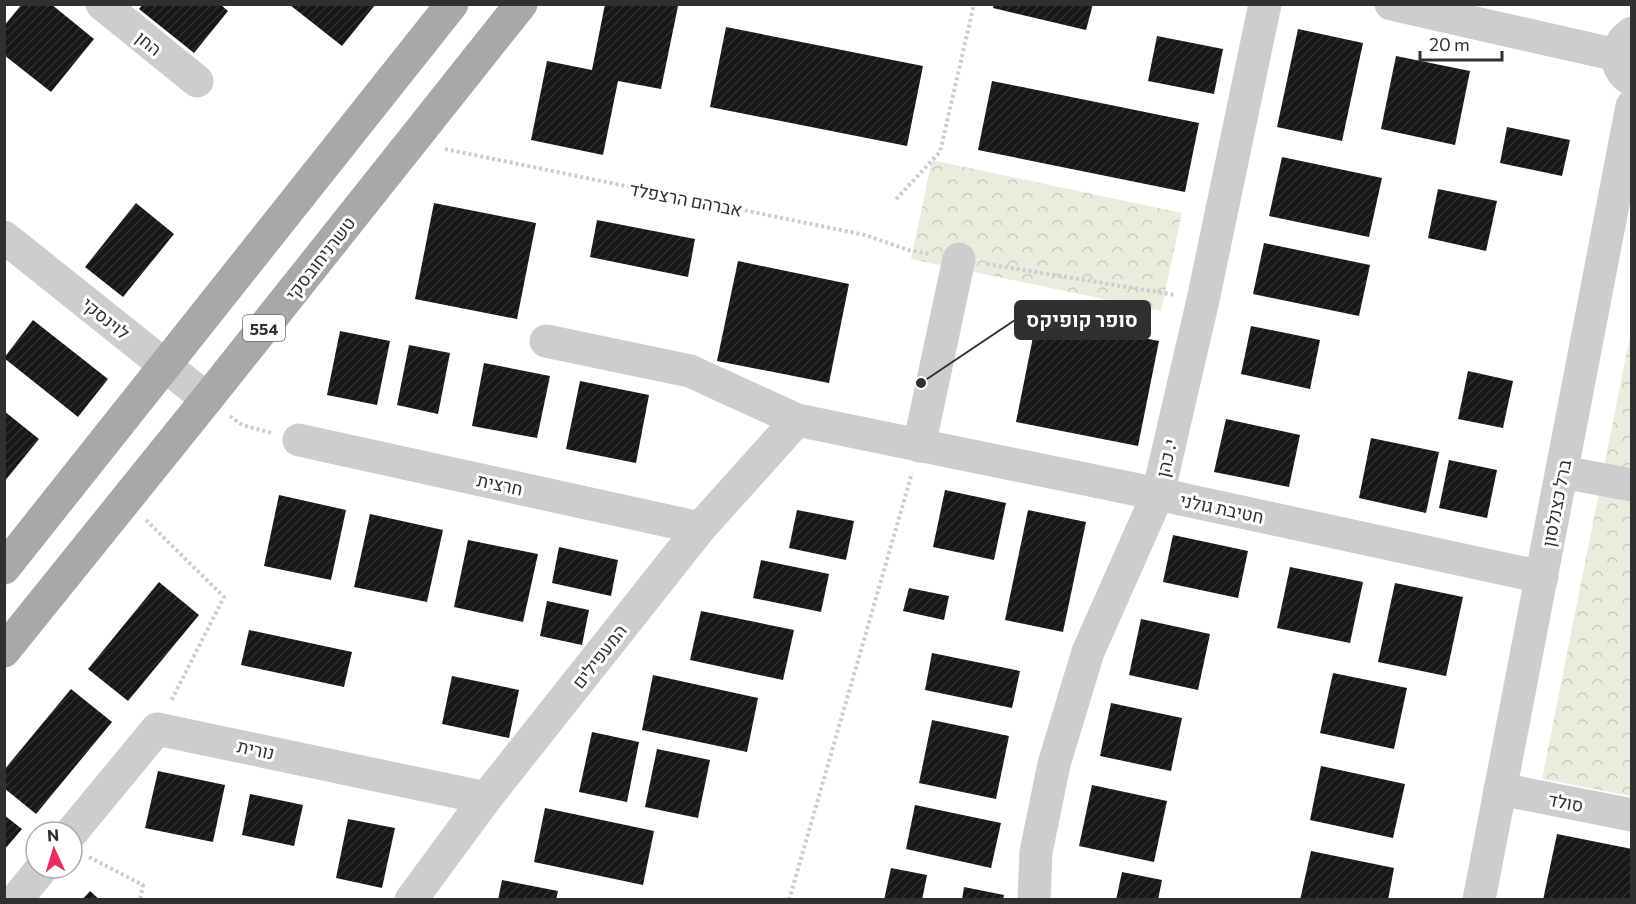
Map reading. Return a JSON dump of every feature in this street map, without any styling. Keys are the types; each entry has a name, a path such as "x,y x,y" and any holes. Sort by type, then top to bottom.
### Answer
{"main road":[{"path":"4,568 452,4"},
{"name":"טשרניחובסקי","path":"4,651 521,4"}],"street":[{"name":"החן","path":"102,4 197,81"},
{"name":"י. כהן","path":"1034,900 1036,852 1054,764 1088,652 1158,494 1203,300 1265,4"},
{"path":"1391,4 1627,56"},
{"name":"ברל כצנלסון","path":"1479,900 1632,106"},
{"name":"לוינסקי","path":"4,237 207,399"},
{"path":"920,446 959,259"},
{"name":"חטיבת גולני","path":"546,341 690,370 796,420 1158,494 1542,577"},
{"name":"המעפילים","path":"411,900 486,798 700,528 796,420"},
{"name":"חרצית","path":"299,440 700,528"},
{"path":"1562,472 1632,485"},
{"path":"84,833 157,729"},
{"name":"נורית","path":"157,729 486,798"},
{"name":"סולד","path":"1500,789 1632,815"},
{"path":"16,900 32,880"}],"path":[{"path":"896,200 940,152 974,4"},
{"name":"אברהם הרצפלד","path":"412,142 865,235 908,250 1203,300"},
{"path":"207,399 242,425 299,440"},
{"path":"789,900 920,446"},
{"path":"125,501 224,597 157,729"},
{"path":"84,847 143,885 140,900"}],"green space":[{"path":"932,160 1182,213 1161,311 911,259"},
{"path":"1631,331 1631,796 1542,779"}],"building":[{"path":"22,4 51,4 94,39 51,92 4,55 4,26"},
{"path":"143,4 220,4 228,11 194,53 139,9"},
{"path":"605,4 678,6 661,89 618,81 603,155 531,140 547,61 592,70"},
{"path":"994,4 1093,4 1086,30 993,8"},
{"path":"290,5 375,5 342,46"},
{"path":"726,27 923,66 907,146 710,107"},
{"path":"1298,29 1363,43 1342,141 1277,127"},
{"path":"1157,36 1223,49 1214,94 1148,81"},
{"path":"1396,56 1470,71 1455,145 1381,129"},
{"path":"992,81 1199,123 1185,192 978,150"},
{"path":"1507,127 1570,140 1562,176 1500,163"},
{"path":"1282,157 1382,178 1369,237 1269,216"},
{"path":"1438,189 1497,201 1486,251 1428,238"},
{"path":"136,203 174,234 123,297 85,267"},
{"path":"434,203 536,223 517,319 415,299"},
{"path":"597,220 695,239 688,277 590,257"},
{"path":"1264,243 1370,265 1359,316 1253,294"},
{"path":"738,261 849,284 829,383 717,361"},
{"path":"1037,317 1159,341 1138,446 1016,422"},
{"path":"33,320 108,379 78,417 4,358"},
{"path":"1251,326 1320,340 1310,389 1241,374"},
{"path":"340,331 390,341 377,405 327,395"},
{"path":"409,345 450,353 438,414 397,405"},
{"path":"484,363 550,376 537,438 472,426"},
{"path":"1468,371 1513,381 1503,428 1458,419"},
{"path":"580,381 649,395 636,463 566,449"},
{"path":"4,411 39,439 4,482"},
{"path":"1226,419 1300,435 1289,487 1214,472"},
{"path":"1371,438 1439,452 1426,513 1359,498"},
{"path":"1449,460 1497,470 1487,518 1439,508"},
{"path":"945,490 1006,503 994,560 933,547"},
{"path":"279,495 346,510 331,580 264,566"},
{"path":"797,510 854,521 846,560 789,548"},
{"path":"1028,510 1086,522 1063,632 1005,620"},
{"path":"370,514 443,530 427,602 354,587"},
{"path":"1173,535 1248,551 1238,598 1163,582"},
{"path":"468,540 538,554 523,622 454,607"},
{"path":"559,547 618,560 611,596 552,583"},
{"path":"761,560 829,574 821,612 753,598"},
{"path":"1290,567 1363,582 1350,643 1277,628"},
{"path":"159,582 199,615 128,701 88,669"},
{"path":"1395,583 1463,597 1446,676 1378,662"},
{"path":"909,588 949,596 944,620 903,611"},
{"path":"547,601 589,610 582,645 540,636"},
{"path":"701,611 794,630 783,680 690,660"},
{"path":"1141,619 1210,634 1198,690 1129,675"},
{"path":"249,630 352,652 344,687 241,665"},
{"path":"932,653 1020,671 1012,708 925,690"},
{"path":"1333,673 1407,688 1394,749 1320,733"},
{"path":"653,675 758,698 747,752 642,730"},
{"path":"452,676 519,690 509,738 442,724"},
{"path":"71,689 112,722 36,814 4,788 4,770"},
{"path":"1111,703 1182,718 1171,771 1100,756"},
{"path":"932,720 1009,736 996,799 919,783"},
{"path":"592,732 639,742 627,802 579,792"},
{"path":"657,749 710,760 698,818 645,807"},
{"path":"1321,766 1405,784 1393,838 1310,820"},
{"path":"158,771 225,785 213,842 145,828"},
{"path":"1092,785 1167,801 1154,862 1079,846"},
{"path":"250,794 303,805 294,846 242,835"},
{"path":"915,805 1001,823 991,868 906,849"},
{"path":"545,808 654,831 643,885 534,862"},
{"path":"4,815 22,829 4,850"},
{"path":"348,819 395,828 382,888 336,878"},
{"path":"1557,834 1632,849 1632,900 1543,900"},
{"path":"1311,851 1394,868 1388,900 1300,900"},
{"path":"891,868 927,875 922,900 884,900"},
{"path":"1122,872 1162,880 1158,900 1116,900"},
{"path":"502,880 558,891 556,900 498,900"},
{"path":"964,887 1004,895 1003,900 962,900"},
{"path":"90,891 100,900 82,900"}],"place":[{"name":"סופר קופיקס","path":"921,383"}]}
